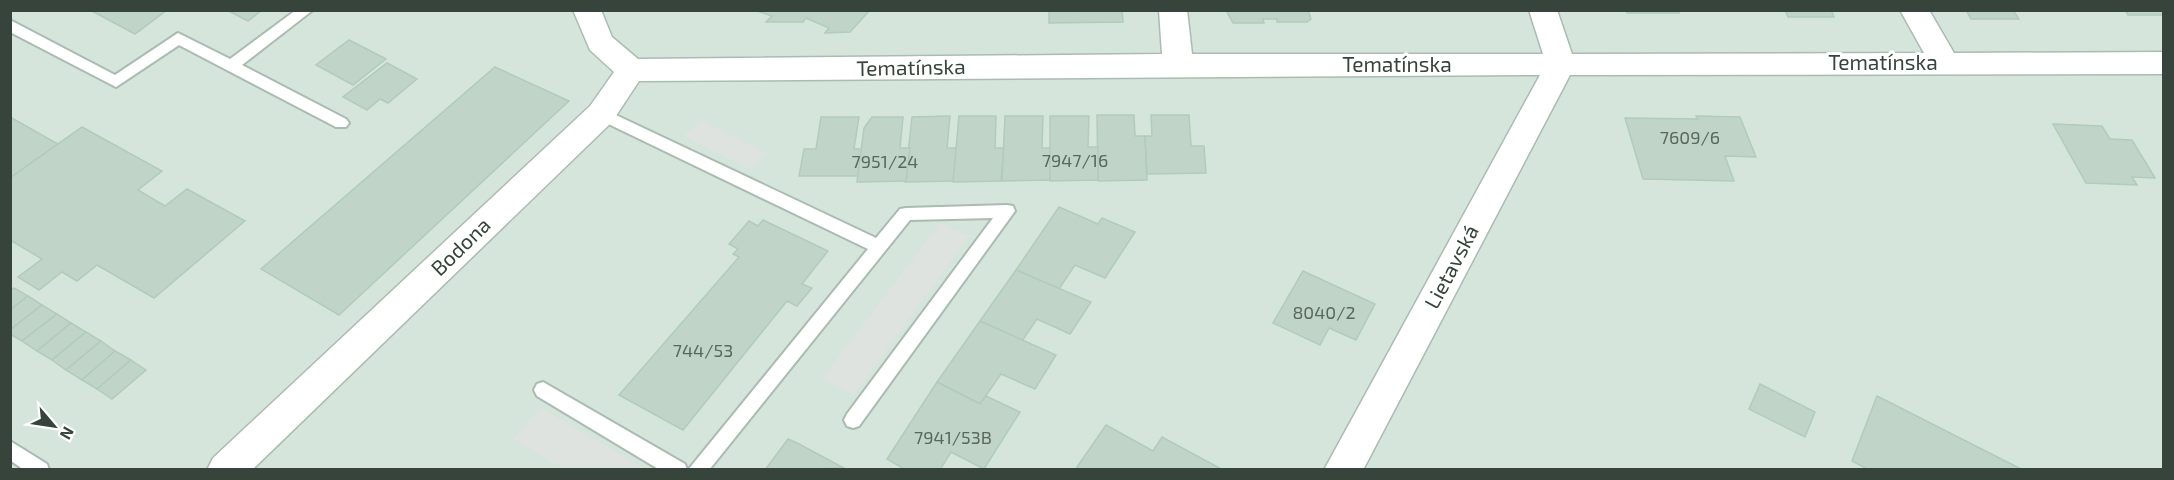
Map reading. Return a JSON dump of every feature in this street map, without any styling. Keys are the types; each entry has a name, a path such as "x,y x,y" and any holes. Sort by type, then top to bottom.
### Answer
{"street":[{"path":"587,10 600,43 632,70"},
{"path":"1173,10 1178,65"},
{"path":"1543,10 1562,64"},
{"path":"1914,10 1945,63"},
{"name":"Tematínska","path":"632,70 1178,65 2163,63"},
{"name":"Lietavská","path":"1343,470 1562,64"},
{"name":"Bodona","path":"226,470 601,114 632,70"}],"lane":[{"path":"231,66 306,10"},
{"path":"10,25 116,82 178,38 341,123"},
{"path":"601,114 879,247"},
{"path":"697,470 906,214 1007,212 853,420"},
{"path":"543,390 678,470"},
{"path":"10,449 40,470"}],"shaded area":[{"path":"11,11 2163,11 2163,469 11,469"},
{"path":"701,120 767,153 751,169 684,136"},
{"path":"940,223 969,236 854,395 822,379"},
{"path":"541,408 645,469 564,469 513,439"}],"building":[{"path":"90,10 167,10 135,34"},
{"path":"227,10 262,10 248,21"},
{"path":"870,10 850,32 825,33 829,28 806,18 803,22 766,22 772,16 757,11"},
{"path":"1049,10 1122,10 1123,22 1049,23"},
{"path":"1226,10 1308,10 1311,19 1307,22 1277,22 1277,19 1263,19 1264,23 1233,23"},
{"path":"1626,10 1678,10 1679,13 1627,13"},
{"path":"1785,10 1831,10 1834,17 1788,17"},
{"path":"1966,10 2013,10 2019,19 1971,19"},
{"path":"2125,10 2164,10 2164,15 2128,15"},
{"path":"349,40 386,59 353,85 316,65"},
{"path":"387,63 417,79 388,103 380,99 367,110 343,97"},
{"path":"495,67 569,101 339,315 261,269"},
{"path":"1097,115 1134,115 1135,136 1145,136 1147,180 1098,181"},
{"path":"1151,115 1189,115 1191,146 1204,146 1206,173 1147,174 1145,136 1152,136"},
{"path":"950,116 947,148 957,148 954,181 905,182 912,117"},
{"path":"959,116 996,116 995,148 1004,148 1001,181 953,182"},
{"path":"1005,116 1043,116 1042,148 1052,148 1050,180 1002,181"},
{"path":"1050,116 1089,116 1088,147 1098,147 1098,180 1050,181"},
{"path":"1696,116 1740,117 1756,157 1725,156 1734,181 1643,179 1625,118 1698,119"},
{"path":"10,117 58,144 10,178"},
{"path":"821,117 859,117 854,149 863,149 859,176 799,176 804,149 816,149"},
{"path":"872,117 903,117 900,148 910,148 906,181 857,182 864,128"},
{"path":"2053,124 2102,126 2110,139 2132,140 2155,178 2132,177 2137,185 2086,183"},
{"path":"82,127 162,171 138,190 165,206 187,189 245,221 154,298 97,265 77,281 62,272 39,290 18,277 42,259 10,240 10,178"},
{"path":"1059,207 1098,224 1102,218 1135,232 1105,278 1075,265 1059,289 1016,270"},
{"path":"763,220 828,251 802,284 812,288 797,306 787,301 683,430 619,395 739,257 733,254 738,249 729,244 749,221 758,226"},
{"path":"1016,270 1091,302 1070,334 1037,319 1022,341 980,321"},
{"path":"1303,271 1375,304 1356,340 1329,328 1320,345 1273,323"},
{"path":"14,288 28,296 10,310 10,290"},
{"path":"28,296 42,305 10,330 10,310"},
{"path":"42,305 57,314 22,341 10,334 10,330"},
{"path":"57,314 71,323 37,351 22,341"},
{"path":"980,321 1056,355 1035,389 1001,374 980,404 937,382"},
{"path":"71,323 86,332 52,360 37,351"},
{"path":"86,332 101,341 66,370 52,360"},
{"path":"101,341 115,351 82,380 66,370"},
{"path":"115,351 131,360 97,389 82,380"},
{"path":"131,360 146,370 112,399 97,389"},
{"path":"937,382 980,404 986,396 1020,412 984,469 951,452 940,470 906,470 887,459"},
{"path":"1760,384 1815,412 1805,437 1749,409"},
{"path":"1877,396 2023,470 1869,470 1852,461"},
{"path":"1106,425 1153,451 1162,437 1223,470 1075,470"},
{"path":"788,439 799,444 844,468 765,470"}]}
